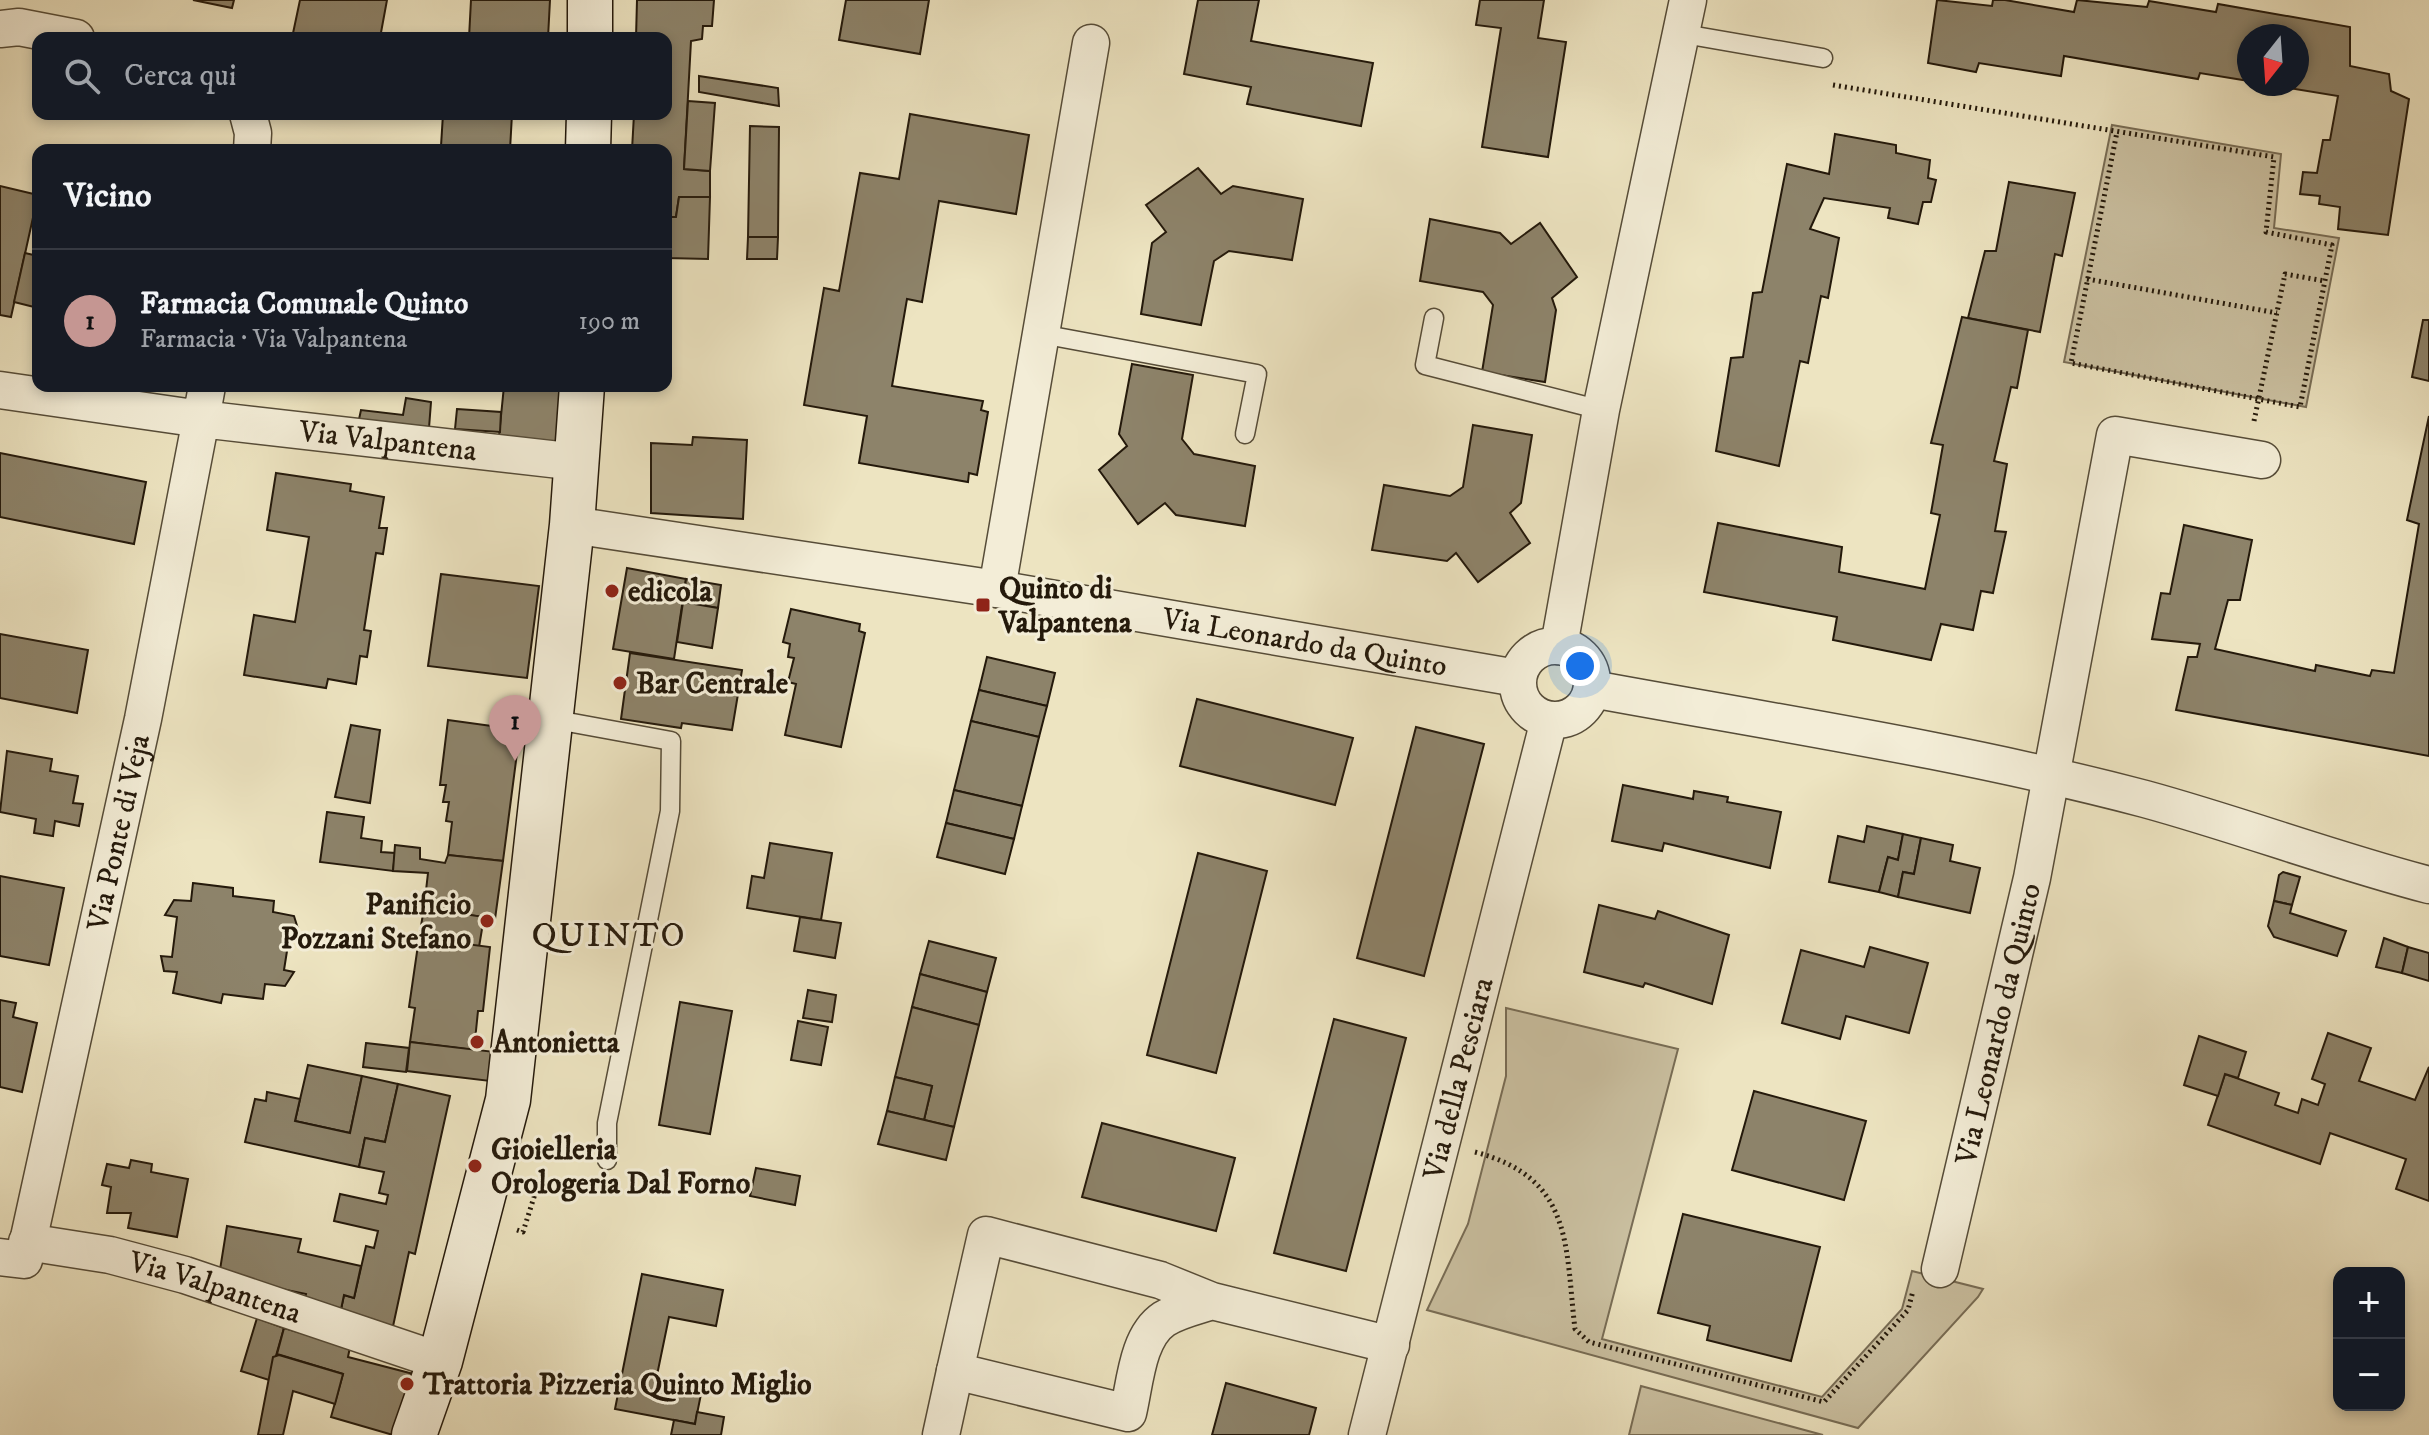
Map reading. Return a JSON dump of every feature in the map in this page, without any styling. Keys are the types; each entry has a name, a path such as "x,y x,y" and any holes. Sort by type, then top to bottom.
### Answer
{"street":[{"path":"590,0 590,32"},
{"path":"1559,646 1601,410 1686,17"},
{"path":"0,29 19,27 45,32"},
{"path":"997,589 1091,43"},
{"path":"250,120 252,144"},
{"path":"588,144 589,120"},
{"path":"0,390 204,403"},
{"path":"414,1435 440,1361 508,1100 572,525 582,392"},
{"name":"Via Valpantena","path":"204,403 577,462"},
{"name":"Via Ponte di Veja","path":"14,1250 143,719 204,403"},
{"name":"Via Leonardo da Quinto","path":"1940,1269 2032,878 2115,435 2254,459"},
{"name":"Via Leonardo da Quinto","path":"572,525 997,589 1517,678"},
{"path":"1559,646 1580,656 1588,665 1592,689 1589,700 1573,716 1549,720 1528,710 1518,689 1517,678 1521,667 1536,650 1559,646"},
{"path":"1592,689 1937,751 2050,777 2147,800 2429,885"},
{"name":"Via della Pesciara","path":"1367,1435 1549,720"},
{"path":"941,1435 986,1235 1160,1280 1212,1301 1391,1345"},
{"name":"Via Valpantena","path":"14,1250 110,1255 185,1275 440,1361"},
{"path":"1116,1269 1139,1298 1145,1316 1145,1344"},
{"path":"955,1371 1128,1413 1145,1344 1152,1329 1166,1318 1212,1301"}],"lane":[{"path":"1686,17 1823,58"},
{"path":"1434,318 1425,365 1601,410"},
{"path":"1041,334 1257,374 1245,434"},
{"path":"551,719 671,741 670,811 607,1123 607,1160"}],"path":[{"path":"1826,84 2274,157 2266,232 2332,245 2300,407 2071,363 2117,132"},
{"path":"2254,459 2259,399 2285,274 2325,281"},
{"path":"2087,279 2277,313"},
{"path":"1442,1143 1503,1159 1540,1188 1554,1207 1564,1231 1571,1263 1575,1329 1589,1342 1614,1350 1824,1402 1908,1310 1919,1264 1940,1269"}],"shaded area":[{"path":"2112,125 2281,154 2274,228 2339,238 2306,407 2064,362"},
{"path":"1506,1008 1678,1049 1602,1339 1822,1397 1902,1309 1912,1271 1983,1289 1858,1428 1427,1310 1468,1224 1506,1076"},
{"path":"1641,1386 1823,1435 1629,1435"}],"building":[{"path":"193,0 234,0 232,8"},
{"path":"300,0 387,0 381,32 293,32"},
{"path":"471,0 550,0 548,32 469,32"},
{"path":"637,0 714,0 712,26 703,26 702,39 691,41 684,169 710,171 710,197 679,197 676,217 672,217 672,144 632,144 634,120 672,120 672,32 636,32"},
{"path":"846,0 929,0 920,54 839,40"},
{"path":"1198,0 1259,0 1251,41 1373,63 1361,126 1247,104 1251,87 1184,74"},
{"path":"1480,0 1544,0 1538,38 1566,42 1548,157 1482,147 1501,28 1476,25"},
{"path":"1937,0 1992,6 1993,0 2005,0 2074,12 2077,0 2147,7 2149,1 2216,12 2218,4 2350,27 2350,66 2389,74 2391,91 2409,99 2388,235 2338,229 2340,207 2319,204 2320,196 2300,194 2303,172 2317,173 2323,140 2330,140 2338,96 2309,91 2309,24 2237,24 2237,79 2200,73 2198,79 2064,56 2061,76 1979,63 1976,72 1928,63"},
{"path":"699,76 778,88 779,106 699,92"},
{"path":"688,101 715,103 710,171 684,169"},
{"path":"910,114 1029,135 1016,214 939,201 922,302 907,299 892,386 983,401 981,410 988,412 977,475 969,473 968,482 859,463 867,416 804,405 824,288 839,291 860,173 899,179"},
{"path":"443,120 512,120 510,144 441,144"},
{"path":"750,126 779,127 778,237 748,237"},
{"path":"1835,134 1896,145 1896,153 1930,160 1928,178 1936,180 1931,202 1923,202 1918,224 1888,218 1890,208 1824,198 1810,229 1839,238 1828,298 1821,296 1808,363 1800,361 1779,466 1716,451 1731,358 1743,357 1753,293 1762,292 1787,164 1829,174"},
{"path":"1198,168 1221,194 1233,186 1303,199 1292,260 1229,251 1214,261 1201,325 1141,314 1152,243 1166,232 1146,205"},
{"path":"2009,182 2075,193 2062,256 2055,254 2040,332 1968,318 1985,251 1996,251"},
{"path":"0,186 32,194 32,222 11,317 0,315"},
{"path":"679,197 710,197 708,259 672,258 672,217 676,217"},
{"path":"1430,219 1500,233 1511,244 1540,223 1577,277 1552,298 1556,310 1545,382 1482,372 1493,305 1483,292 1420,281"},
{"path":"748,237 778,237 777,259 747,259"},
{"path":"25,253 32,255 32,306 14,302"},
{"path":"1962,317 2028,330 2017,388 2011,387 1994,461 2007,464 1995,531 2006,532 1993,593 1981,591 1973,630 1941,624 1931,660 1833,640 1837,617 1704,592 1718,523 1842,547 1839,572 1925,589 1940,515 1931,513 1943,445 1931,443"},
{"path":"2423,320 2429,320 2429,381 2412,377"},
{"path":"1132,364 1193,375 1182,439 1194,454 1255,466 1245,526 1176,515 1165,503 1138,524 1099,470 1127,446 1119,434"},
{"path":"503,392 568,392 561,444 499,436"},
{"path":"406,398 431,402 428,441 356,433 361,410 403,415"},
{"path":"457,409 501,412 500,432 455,429"},
{"path":"2429,416 2429,756 2176,710 2188,657 2197,657 2200,644 2152,639 2161,593 2170,594 2184,525 2252,540 2240,600 2228,600 2215,649 2315,671 2316,665 2370,676 2372,670 2394,673 2419,524 2407,520"},
{"path":"1473,425 1532,435 1521,503 1510,513 1530,543 1478,582 1456,553 1447,561 1372,550 1384,485 1450,496 1463,487"},
{"path":"693,437 747,440 743,519 651,513 651,443 692,445"},
{"path":"0,453 146,482 134,544 0,517"},
{"path":"276,473 351,484 350,491 384,497 379,528 387,528 383,554 376,553 364,630 371,631 367,657 360,656 356,684 328,679 326,688 244,675 254,615 295,622 309,537 267,530"},
{"path":"627,568 686,579 674,659 613,649"},
{"path":"441,574 539,586 527,678 428,666"},
{"path":"686,579 721,585 718,608 683,602"},
{"path":"683,602 718,608 712,648 677,642"},
{"path":"791,609 860,624 859,631 865,633 841,747 785,735 796,684 788,682 794,658 788,657 790,644 783,642"},
{"path":"0,634 88,650 77,713 0,698"},
{"path":"630,653 742,670 732,730 682,723 681,728 621,719"},
{"path":"987,657 1055,673 1047,706 979,690"},
{"path":"979,690 1047,706 1039,737 971,721"},
{"path":"1197,699 1353,738 1335,805 1180,766"},
{"path":"448,720 520,730 503,861 448,855 452,822 446,821 449,802 443,802 446,785 440,785"},
{"path":"971,721 1039,737 1022,806 954,790"},
{"path":"351,725 380,730 370,803 335,797"},
{"path":"1416,727 1484,744 1424,976 1357,958"},
{"path":"7,751 52,759 50,771 78,776 73,803 83,804 79,826 55,821 53,836 34,833 36,819 0,812"},
{"path":"1623,785 1693,799 1694,791 1728,797 1727,802 1781,812 1770,868 1664,843 1662,851 1612,841"},
{"path":"954,790 1022,806 1014,839 946,823"},
{"path":"327,812 364,817 361,838 382,841 381,852 395,853 393,871 320,862"},
{"path":"946,823 1014,839 1005,874 937,857"},
{"path":"1867,826 1903,834 1898,860 1888,857 1879,892 1829,882 1838,836 1864,842"},
{"path":"1903,834 1921,838 1914,874 1903,872 1898,897 1879,892 1888,857 1898,860"},
{"path":"1921,838 1953,845 1950,861 1980,868 1970,913 1898,897 1903,872 1914,874"},
{"path":"770,843 832,853 821,920 747,908 752,876 764,878"},
{"path":"395,845 420,848 420,859 445,863 448,855 503,861 495,919 424,908 428,873 393,871"},
{"path":"1198,853 1267,871 1216,1073 1147,1055"},
{"path":"2283,872 2300,877 2292,905 2274,901 2279,875"},
{"path":"0,876 64,888 49,965 0,956"},
{"path":"193,883 233,888 233,896 274,901 273,912 294,916 299,932 290,932 284,970 294,972 285,986 265,984 263,999 223,994 221,1003 173,993 177,972 164,971 161,956 172,957 177,917 165,915 174,900 191,901"},
{"path":"2274,901 2292,905 2290,913 2346,931 2337,956 2274,937 2268,926"},
{"path":"1599,905 1655,919 1658,911 1729,935 1712,1004 1645,983 1643,987 1584,972"},
{"path":"424,908 484,917 479,947 419,938"},
{"path":"800,917 841,923 835,958 794,951"},
{"path":"419,938 490,947 483,1011 478,1011 474,1050 410,1042 415,1008 409,1007"},
{"path":"2384,938 2408,947 2402,973 2376,967"},
{"path":"929,941 996,958 987,992 920,974"},
{"path":"1870,947 1928,963 1909,1033 1846,1016 1840,1039 1782,1023 1801,950 1864,967"},
{"path":"2408,947 2429,953 2429,981 2402,973"},
{"path":"920,974 987,992 979,1025 912,1007"},
{"path":"808,990 836,995 832,1022 803,1018"},
{"path":"0,1000 16,1003 13,1017 37,1023 22,1092 0,1087"},
{"path":"680,1002 732,1011 710,1134 659,1125"},
{"path":"912,1007 979,1025 954,1127 924,1120 932,1086 895,1077"},
{"path":"1334,1019 1406,1038 1346,1271 1274,1253"},
{"path":"798,1021 828,1027 821,1065 791,1060"},
{"path":"2328,1033 2371,1048 2359,1081 2415,1100 2429,1067 2429,1201 2396,1189 2406,1159 2330,1133 2320,1164 2208,1125 2225,1074 2279,1093 2275,1105 2298,1113 2302,1099 2318,1105 2325,1084 2312,1079"},
{"path":"2199,1036 2246,1052 2238,1078 2225,1074 2218,1096 2184,1085"},
{"path":"410,1042 495,1052 490,1081 407,1071"},
{"path":"366,1043 409,1048 406,1072 363,1067"},
{"path":"308,1065 362,1076 350,1133 295,1121"},
{"path":"362,1076 398,1084 385,1142 365,1138 359,1167 245,1142 255,1099 266,1101 267,1092 300,1099 295,1121 350,1133"},
{"path":"895,1077 932,1086 924,1120 887,1111"},
{"path":"398,1084 450,1096 415,1254 409,1252 392,1331 339,1319 344,1295 354,1298 366,1246 374,1248 378,1231 334,1221 340,1194 386,1204 388,1195 379,1193 384,1172 359,1167 365,1138 385,1142"},
{"path":"1754,1091 1866,1121 1844,1200 1732,1170"},
{"path":"887,1111 954,1127 946,1160 878,1144"},
{"path":"1102,1123 1235,1158 1216,1231 1082,1197"},
{"path":"131,1160 152,1164 151,1172 188,1179 177,1237 128,1228 131,1213 107,1213 111,1187 102,1185 107,1164 129,1168"},
{"path":"756,1168 800,1176 795,1205 750,1196"},
{"path":"1683,1214 1820,1247 1791,1361 1707,1340 1710,1326 1658,1313"},
{"path":"227,1226 301,1239 298,1252 361,1266 354,1298 344,1295 339,1319 302,1311 306,1294 219,1276"},
{"path":"642,1274 723,1290 716,1326 669,1317 656,1380 702,1389 695,1424 615,1409"},
{"path":"257,1318 284,1328 269,1380 241,1371"},
{"path":"284,1328 350,1347 348,1357 425,1377 393,1435 331,1417 343,1374 277,1354"},
{"path":"279,1355 343,1374 335,1404 293,1391 283,1435 258,1435 273,1357"},
{"path":"1226,1383 1316,1408 1309,1435 1212,1435"},
{"path":"697,1412 724,1417 721,1435 671,1435 674,1420 695,1424"}],"place":[{"name":"edicola","path":"612,591"},
{"name":"Quinto di Valpantena","path":"983,605"},
{"name":"Bar Centrale","path":"620,683"},
{"name":"Farmacia Comunale Quinto","path":"515,761"},
{"name":"Panificio Pozzani Stefano","path":"487,921"},
{"name":"Antonietta","path":"477,1042"},
{"name":"Gioielleria Orologeria Dal Forno","path":"475,1166"},
{"name":"Trattoria Pizzeria Quinto Miglio","path":"407,1384"}],"district":[{"name":"QUINTO","path":"609,934"}]}
